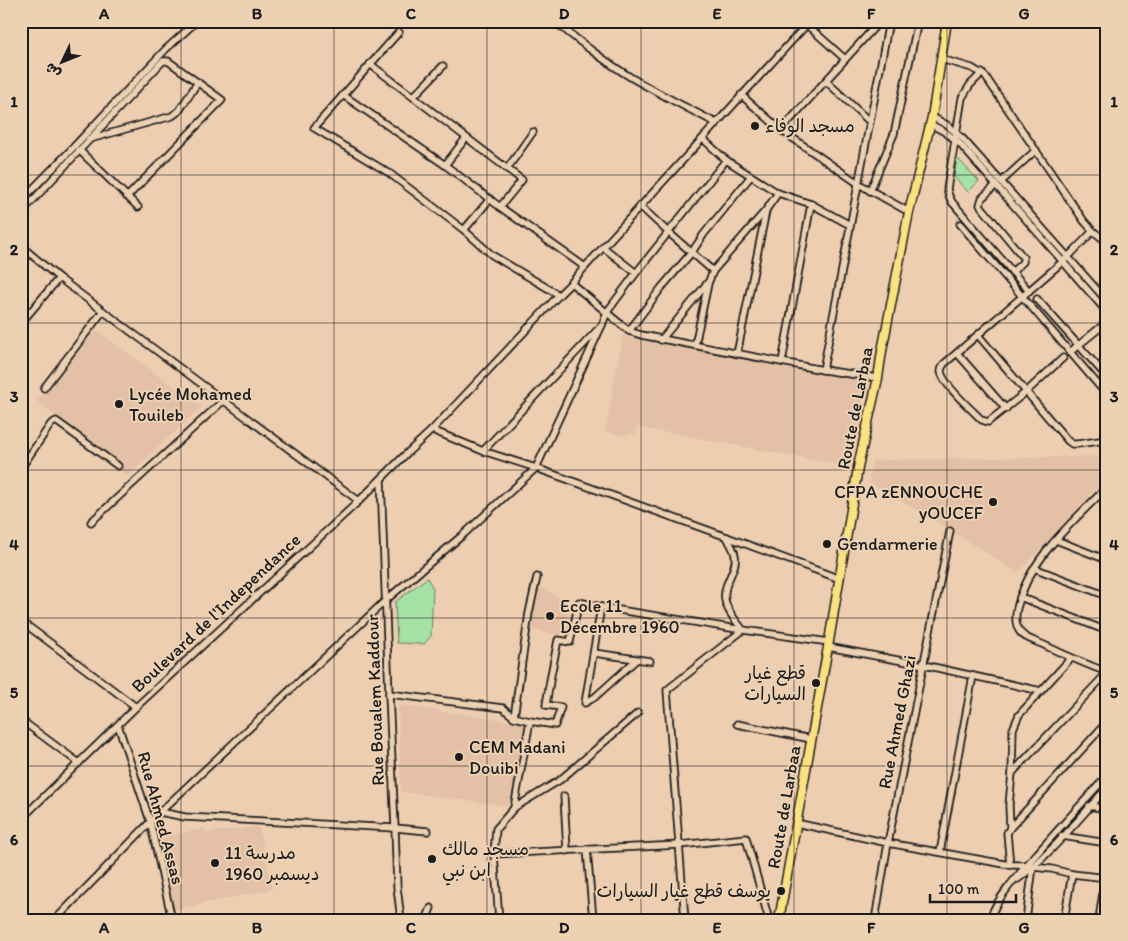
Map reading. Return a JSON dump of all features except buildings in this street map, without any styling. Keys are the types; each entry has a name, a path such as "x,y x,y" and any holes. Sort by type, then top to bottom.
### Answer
{"main road":[{"name":"Route de Larbaa","path":"779,920 829,644 859,462 878,378 909,212 931,121 940,59 948,21"}],"street":[{"path":"21,201 166,49 197,21"},
{"path":"554,21 631,77 716,123"},
{"path":"782,130 880,21"},
{"path":"823,370 890,21"},
{"path":"870,190 894,134 918,21"},
{"path":"808,23 845,59"},
{"name":"Boulevard de l'Independance","path":"21,819 136,707 359,501 405,454 432,430 571,283 808,23"},
{"path":"399,32 314,128 389,173 464,230 492,255 559,294"},
{"path":"940,59 972,68 982,73 988,79 1080,216 1093,231 1107,242"},
{"path":"21,213 163,61 168,61 222,99 222,101 127,197"},
{"path":"370,64 522,180 500,207"},
{"path":"413,97 443,66"},
{"path":"982,73 964,93 961,104 947,186 949,196 1029,291"},
{"path":"826,81 870,122"},
{"path":"90,139 172,116 179,111 198,82"},
{"path":"343,95 585,267"},
{"path":"741,95 782,130 859,184 909,212"},
{"path":"931,121 947,125 956,132 998,184"},
{"path":"931,121 955,139 1066,260 1107,301"},
{"path":"507,169 533,132"},
{"path":"445,166 466,138"},
{"path":"703,139 726,160 778,193 810,204 850,225"},
{"path":"79,150 138,207"},
{"path":"1012,272 1023,262 1023,257 980,205 982,198 1036,150"},
{"path":"55,920 160,812 386,600 464,534 536,468 607,312 726,160"},
{"path":"629,331 750,176"},
{"path":"696,345 709,281 713,271 766,210 778,193"},
{"path":"464,230 490,199"},
{"path":"782,362 810,204"},
{"path":"640,206 713,271"},
{"path":"738,354 766,210"},
{"path":"960,224 1107,395"},
{"path":"1064,358 989,422 985,422 948,386 941,372 944,364 1066,260 1093,231"},
{"path":"21,246 103,312 359,501"},
{"path":"604,247 636,273"},
{"path":"1066,260 1107,312"},
{"path":"21,323 59,278"},
{"path":"661,340 709,281"},
{"path":"571,283 629,331 661,340 823,370 878,378"},
{"path":"1037,298 1107,377"},
{"path":"44,388 103,312"},
{"path":"1070,352 1107,322"},
{"path":"483,451 602,325"},
{"path":"978,335 1070,442 1076,444 1107,440"},
{"path":"956,353 1006,409"},
{"path":"91,522 224,400"},
{"path":"21,468 51,424 56,421 118,466"},
{"path":"432,430 483,451 536,468 840,579"},
{"name":"Rue Boualem Kaddour","path":"381,479 396,887 401,920"},
{"path":"1012,773 1107,673 1022,635 1016,624 1015,614 1020,597 1034,568 1056,540 1107,487"},
{"name":"Rue Ahmed Ghazi","path":"875,920 888,843 950,531"},
{"path":"727,537 735,554 735,561 724,592 725,602 729,612 743,630"},
{"path":"1056,540 1107,560"},
{"path":"1034,568 1107,596"},
{"path":"514,717 529,613 537,577"},
{"path":"1020,597 1107,631"},
{"path":"389,694 503,708 514,717 555,725 561,707 546,705 551,675 558,640 570,642 579,602 601,608 829,644 1041,691"},
{"path":"601,608 585,703 596,697 636,660"},
{"path":"21,621 136,707"},
{"path":"685,920 667,690 743,630"},
{"path":"594,653 650,661"},
{"path":"1010,828 1009,805 1013,729 1020,716 1071,658"},
{"path":"940,852 973,676"},
{"path":"499,920 494,854 496,829 514,808 560,780 638,713"},
{"path":"21,720 79,763"},
{"path":"514,808 530,721"},
{"path":"1010,865 1007,833 1010,828 1107,722"},
{"path":"737,724 811,740"},
{"name":"Rue Ahmed Assas","path":"118,725 150,822 172,920"},
{"path":"1026,920 1030,866 1054,834 1107,776"},
{"path":"990,920 995,907 1010,885 1064,836 1107,788"},
{"path":"564,796 566,851"},
{"path":"1082,804 1107,809"},
{"path":"21,808 28,812"},
{"path":"160,812 185,817 395,828 428,832"},
{"path":"796,823 888,843 1010,865 1030,866 1106,878 1099,920"},
{"path":"1054,834 1107,843"},
{"path":"494,854 680,845 746,838 769,920"},
{"path":"586,849 592,920"},
{"path":"1064,920 1072,874"},
{"path":"426,920 431,908"}],"shaded area":[{"name":"Lycée Mohamed Touileb","path":"94,328 201,407 128,476 37,401"},
{"path":"623,335 866,381 851,467 637,427 635,434 624,435 605,432"},
{"name":"CFPA zENNOUCHE yOUCEF","path":"1107,456 1107,477 1018,573 869,482 872,460"},
{"name":"Ecole 11 Décembre 1960","path":"539,587 570,602 562,636 531,629"},
{"name":"CEM Madani Douibi","path":"398,705 525,723 511,806 401,792"},
{"name":"مدرسة 11 ديسمبر 1960","path":"252,827 259,828 272,889 173,910 157,838 205,828 207,833"}],"green space":[{"path":"957,158 979,181 968,192 954,177"},
{"path":"427,578 433,588 431,636 424,644 397,643 395,602"}],"place":[{"name":"مسجد الوفاء","path":"755,126"},
{"name":"Lycée Mohamed Touileb","path":"119,404"},
{"name":"CFPA zENNOUCHE yOUCEF","path":"993,502"},
{"name":"Gendarmerie","path":"827,544"},
{"name":"Ecole 11 Décembre 1960","path":"550,616"},
{"name":"قطع غيار السيارات","path":"816,683"},
{"name":"CEM Madani Douibi","path":"459,757"},
{"name":"مسجد مالك ابن نبي","path":"432,859"},
{"name":"مدرسة 11 ديسمبر 1960","path":"215,863"},
{"name":"يوسف قطع غيار السيارات","path":"781,891"}]}
